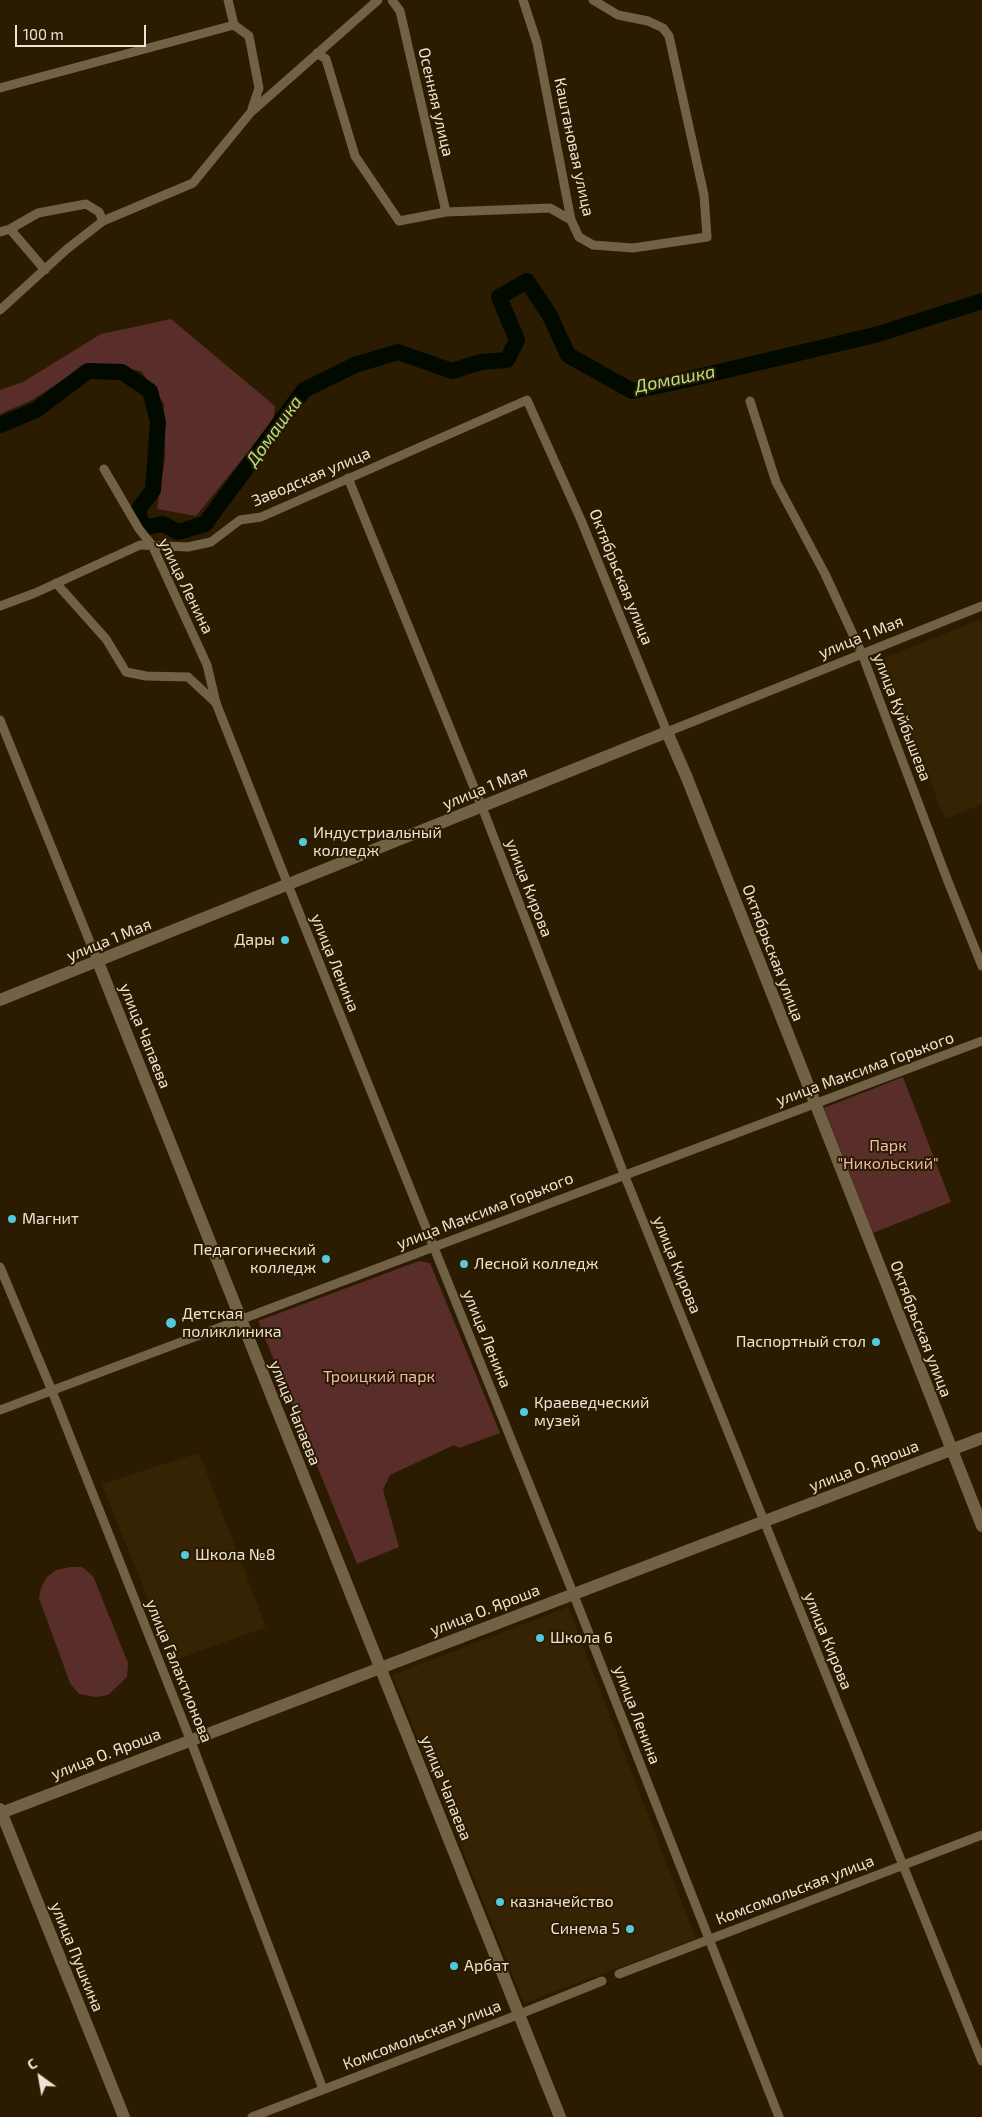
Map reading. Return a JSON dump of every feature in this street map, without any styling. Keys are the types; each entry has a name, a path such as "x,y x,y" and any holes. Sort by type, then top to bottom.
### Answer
{"main road":[{"name":"улица 1 Мая","path":"0,1000 667,732"},
{"name":"Октябрьская улица","path":"667,732 691,787 982,1526"},
{"name":"улица Чапаева","path":"98,962 560,2117"},
{"name":"улица О. Яроша","path":"0,1812 982,1438"},
{"name":"улица Пушкина","path":"0,1812 124,2117"}],"street":[{"path":"228,0 234,24 249,36 259,88 251,112"},
{"path":"0,310 103,221 193,183 251,112 378,0"},
{"name":"Осенняя улица","path":"392,0 400,11 446,212"},
{"name":"Каштановая улица","path":"523,0 537,43 571,220 579,236 592,245 632,248 707,237 704,195 669,36 662,28 648,21 618,15 593,0"},
{"path":"0,88 234,24"},
{"path":"317,53 326,59 356,156 399,221 446,212 550,208 571,220"},
{"path":"0,232 10,229 38,213 86,204 99,212 103,221"},
{"path":"10,229 45,270"},
{"name":"Октябрьская улица","path":"522,401 527,400 577,512 667,732"},
{"name":"Заводская улица","path":"0,606 56,584 140,545 188,547 211,542 240,520 261,517 522,401"},
{"name":"улица Куйбышева","path":"750,401 776,482 824,574 862,654 982,966"},
{"name":"улица Ленина","path":"104,469 139,529 152,546 207,665 216,703 573,1593 779,2117"},
{"name":"улица Кирова","path":"348,478 482,807 624,1174 982,2061"},
{"path":"56,584 106,639 126,672 146,676 188,677 216,703"},
{"name":"улица 1 Мая","path":"667,732 982,606"},
{"name":"улица Чапаева","path":"0,720 98,962"},
{"name":"улица Максима Горького","path":"0,1410 982,1041"},
{"name":"улица Галактионова","path":"0,1267 52,1390 190,1740 323,2089"},
{"name":"Комсомольская улица","path":"619,1974 982,1835"},
{"name":"Комсомольская улица","path":"252,2117 602,1981"}],"shaded area":[{"path":"982,619 982,804 945,819 881,659"},
{"name":"Школа №8","path":"199,1453 266,1627 173,1661 102,1484"},
{"path":"568,1607 696,1939 524,2003 392,1675"}],"green space":[{"path":"171,319 275,406 274,416 270,425 196,516 157,509 165,459 164,404 141,371 90,363 32,400 0,414 0,390 23,382 101,334"},
{"name":"Парк \"Никольский\"","path":"903,1077 951,1202 873,1233 824,1108"},
{"name":"Троицкий парк","path":"419,1261 430,1263 500,1433 459,1448 454,1445 390,1475 383,1490 399,1547 357,1564 258,1321"},
{"path":"82,1567 93,1576 128,1663 127,1677 108,1695 96,1697 79,1694 70,1683 39,1598 41,1588 47,1577 56,1570"}],"waterway":[{"name":"Домашка","path":"0,425 36,410 88,371 122,372 150,391 158,422 153,490 138,510 143,528 163,524 178,532 205,524 304,390 355,365 398,352 452,371 481,362 507,360 517,340 499,297 527,281 549,314 568,355 632,391 875,335 982,301"}],"place":[{"name":"Индустриальный колледж","path":"303,842"},
{"name":"Дары","path":"285,940"},
{"name":"Магнит","path":"12,1219"},
{"name":"Педагогический колледж","path":"326,1259"},
{"name":"Лесной колледж","path":"464,1264"},
{"name":"Детская поликлиника","path":"171,1323"},
{"name":"Паспортный стол","path":"876,1342"},
{"name":"Краеведческий музей","path":"524,1412"},
{"name":"Школа №8","path":"185,1555"},
{"name":"Школа 6","path":"540,1638"},
{"name":"казначейство","path":"500,1902"},
{"name":"Синема 5","path":"630,1929"},
{"name":"Арбат","path":"454,1966"}]}
